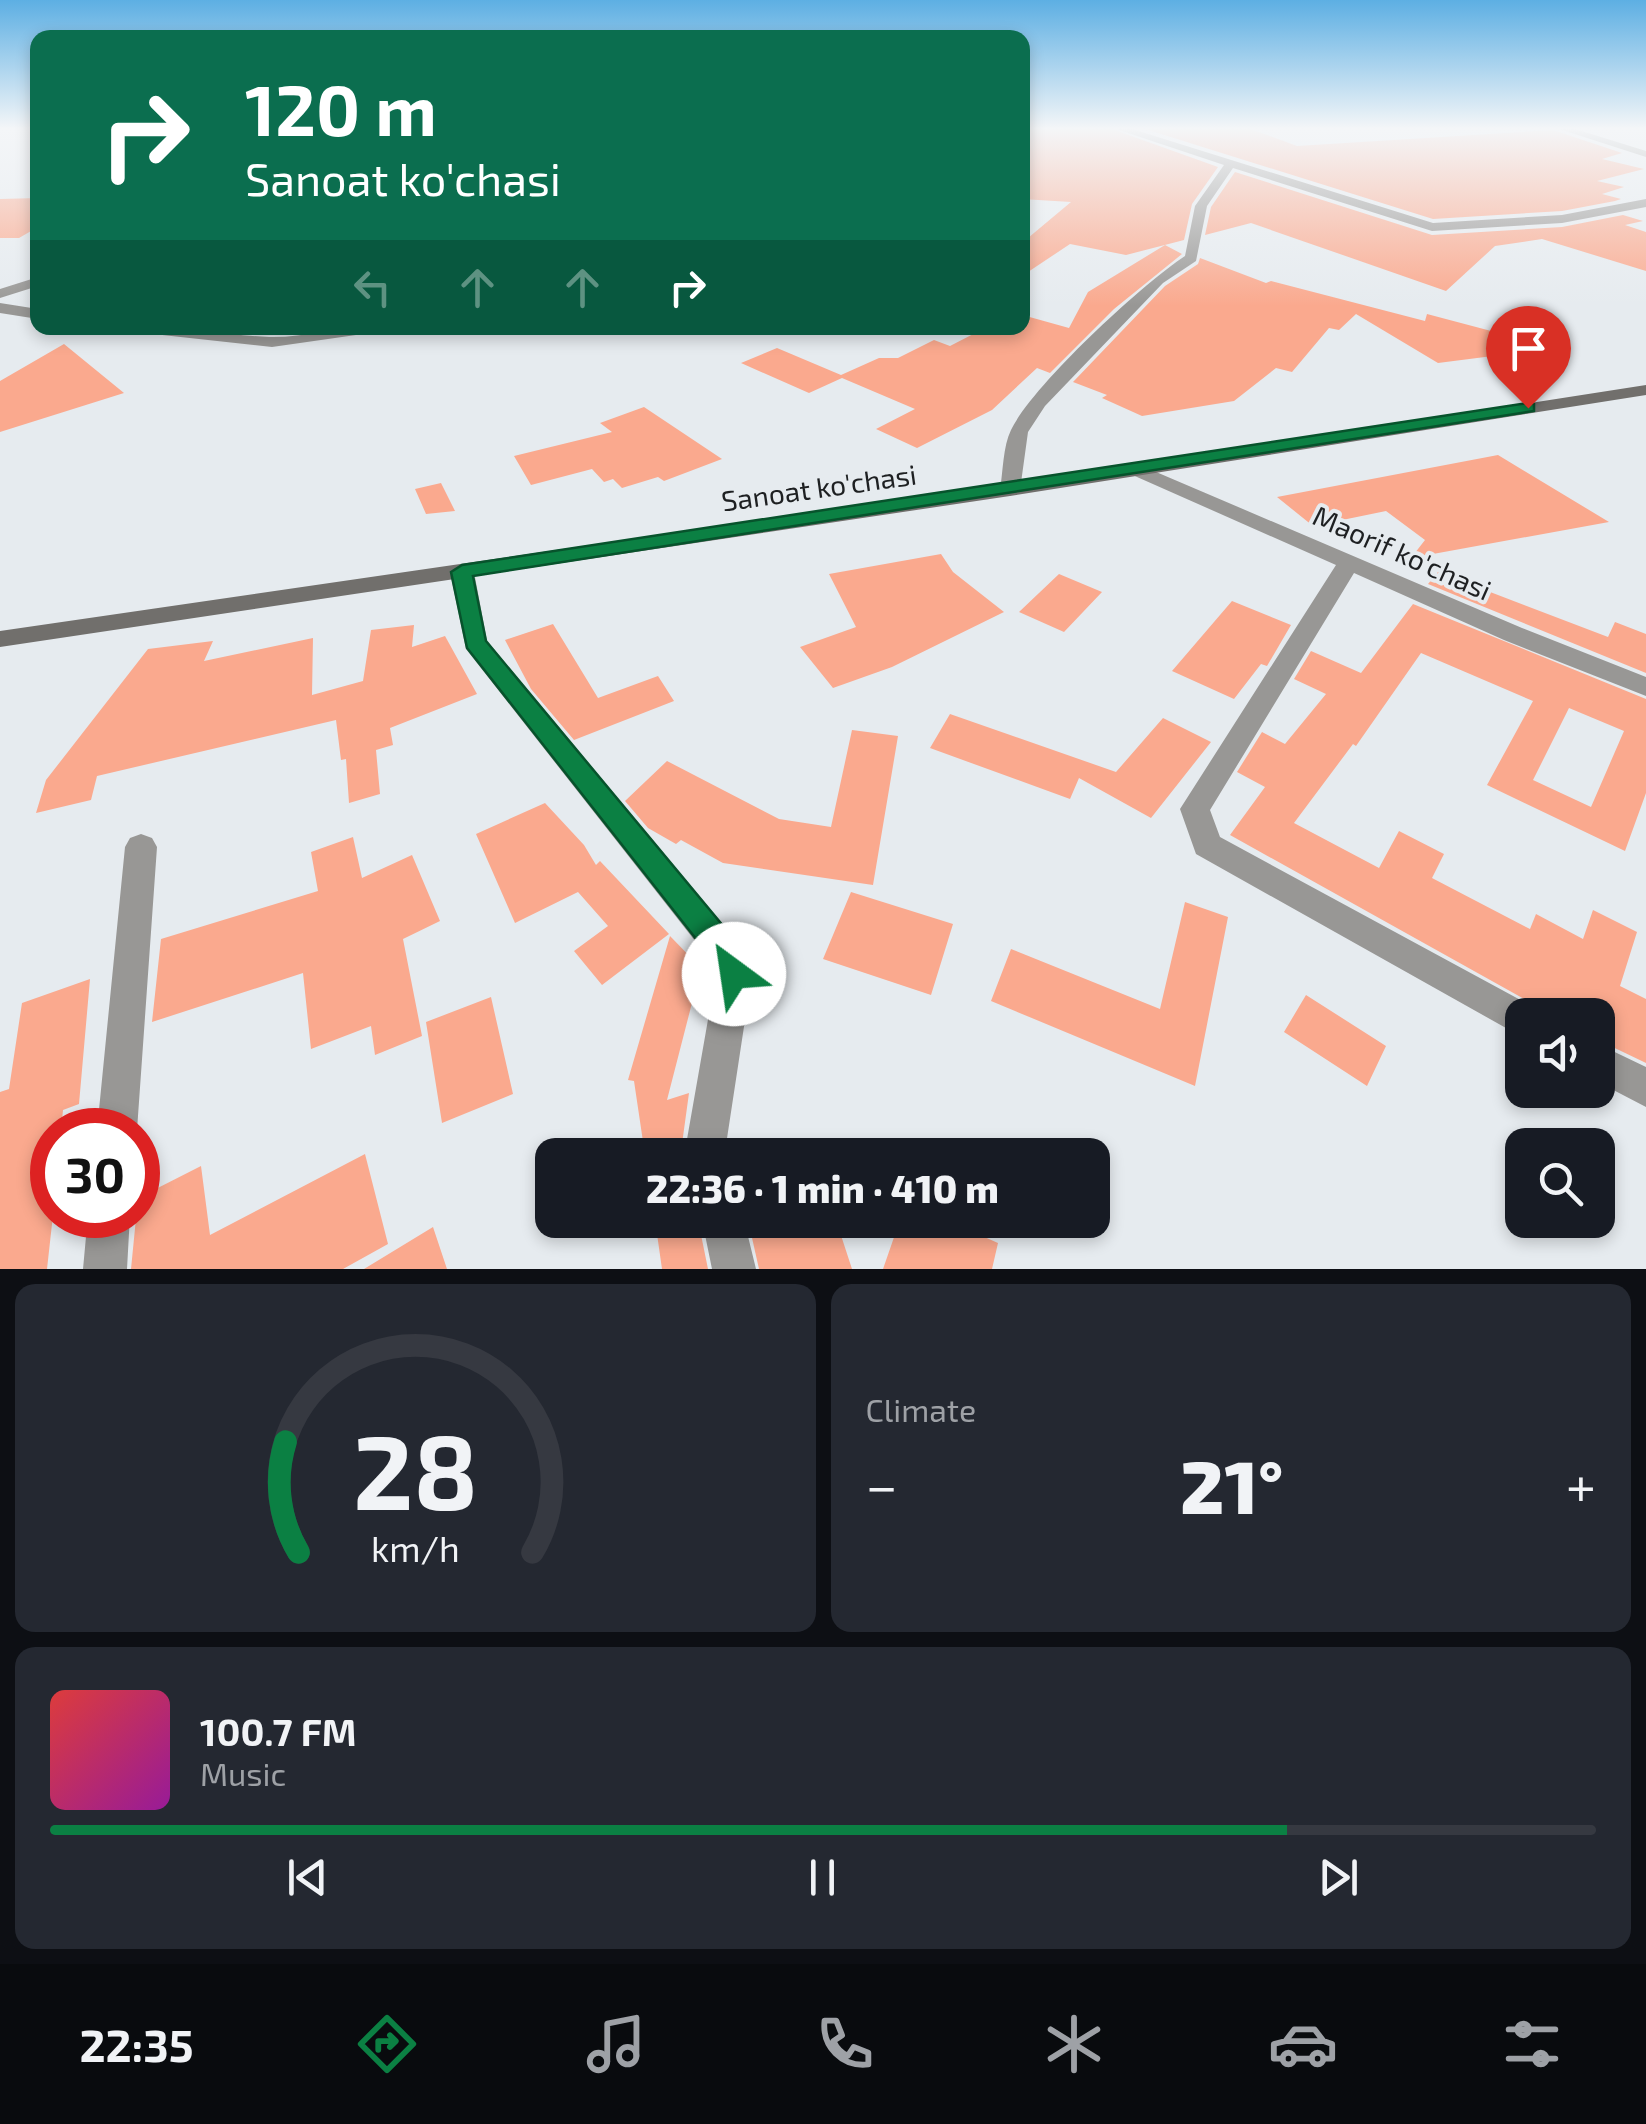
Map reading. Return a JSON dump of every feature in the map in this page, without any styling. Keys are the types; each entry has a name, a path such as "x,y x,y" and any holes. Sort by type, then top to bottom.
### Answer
{"main road":[{"name":"Sanoat ko'chasi","path":"0,639 1010,490 1646,390"}],"street":[{"path":"1010,490 1018,432 1038,403 1158,280 1191,258 1201,206 1214,187"},
{"path":"1312,187 1432,226 1562,220 1646,203"},
{"path":"0,279 30,269"},
{"path":"0,294 30,284"},
{"path":"0,308 30,313"},
{"path":"208,335 272,342 321,335"},
{"name":"Maorif ko'chasi","path":"1135,469 1646,687"},
{"path":"1349,562 1195,810 1207,846 1505,1011"},
{"path":"462,572 475,643 722,948 734,974 707,1138"},
{"path":"119,1108 142,846"},
{"path":"1615,1071 1646,1088"},
{"path":"105,1269 107,1238"},
{"path":"727,1238 734,1269"}],"building":[{"path":"1030,187 1204,187 1192,204 1184,240 1126,255 1070,244 1030,271 1030,236 1071,202 1030,199"},
{"path":"1225,187 1283,187 1432,235 1562,227 1623,215 1643,221 1625,225 1646,232 1646,271 1542,239 1495,246 1446,291 1251,223 1205,235 1211,207"},
{"path":"1331,187 1623,187 1602,194 1621,199 1562,211 1433,219"},
{"path":"30,198 30,232 19,238 0,238 0,199"},
{"path":"1165,245 1182,254 1114,309 1050,373 1037,368 992,410 917,448 876,429 915,409 842,378 809,393 741,363 777,348 841,375 879,358 898,358 934,340 950,346 971,335 1030,335 1030,317 1069,328 1088,292"},
{"path":"1200,258 1266,283 1271,281 1425,321 1427,314 1555,348 1438,363 1356,314 1339,330 1329,328 1292,372 1276,368 1234,401 1142,416 1102,398 1107,395 1073,382 1165,286 1198,264"},
{"path":"64,344 124,393 0,432 0,381"},
{"path":"644,407 722,459 664,481 658,477 622,488 613,479 604,482 592,469 531,485 514,456 612,432 600,423"},
{"path":"1498,455 1609,522 1411,558 1425,540 1386,511 1313,526 1277,497"},
{"path":"441,483 455,511 426,514 415,489"},
{"path":"941,554 953,572 1004,612 892,667 833,688 800,647 856,627 829,574"},
{"path":"1438,572 1608,637 1615,622 1646,634 1646,673 1428,584"},
{"path":"1059,574 1102,592 1064,632 1019,612"},
{"path":"1232,601 1291,625 1267,666 1261,664 1234,699 1172,671"},
{"path":"1413,604 1646,699 1646,793 1625,851 1487,785 1533,701 1421,653 1356,746 1353,744 1294,823 1379,868 1399,831 1444,854 1432,878 1530,929 1536,914 1583,939 1593,910 1637,932 1620,986 1646,999 1646,1063 1615,1048 1615,998 1522,998 1230,835 1265,787 1237,772 1262,732 1285,744 1326,694 1294,679 1311,651 1361,673","holes":["1569,708 1624,731 1591,807 1533,780"]},
{"path":"553,624 598,698 658,676 674,701 574,740 531,689 505,640"},
{"path":"414,625 412,647 445,636 477,694 390,728 393,745 376,750 380,794 349,803 346,759 341,760 336,720 97,776 91,800 36,813 46,780 148,649 213,641 204,661 313,638 312,695 363,681 371,630"},
{"path":"950,714 1116,772 1163,718 1211,742 1151,818 1079,778 1070,799 930,748"},
{"path":"852,730 898,736 873,885 723,863 681,840 676,844 648,828 625,801 667,761 779,819 831,827"},
{"path":"545,803 584,845 596,865 600,861 669,934 602,985 574,951 608,926 578,892 515,923 476,834"},
{"path":"353,837 362,878 412,855 440,921 403,939 422,1036 375,1055 371,1026 311,1049 303,973 152,1022 161,939 318,891 311,852"},
{"path":"851,892 953,924 931,995 823,959"},
{"path":"1185,902 1228,917 1195,1086 991,1001 1011,949 1160,1009"},
{"path":"670,936 701,968 667,1100 689,1093 683,1138 642,1138 634,1081 628,1080"},
{"path":"90,979 79,1104 68,1108 30,1108 30,1238 50,1238 47,1269 0,1269 0,1092 9,1089 22,1003"},
{"path":"1306,995 1386,1046 1367,1086 1284,1032"},
{"path":"491,997 513,1094 442,1123 426,1022"},
{"path":"365,1154 388,1244 343,1269 131,1269 134,1238 160,1238 160,1187 201,1166 210,1235"},
{"path":"433,1227 447,1269 364,1269"},
{"path":"658,1238 702,1238 708,1269 662,1269"},
{"path":"752,1238 842,1238 852,1269 759,1269"},
{"path":"894,1238 987,1238 998,1243 992,1269 883,1269"}],"route":[{"path":"734,974 722,948 475,643 462,572 1528,408"}]}
